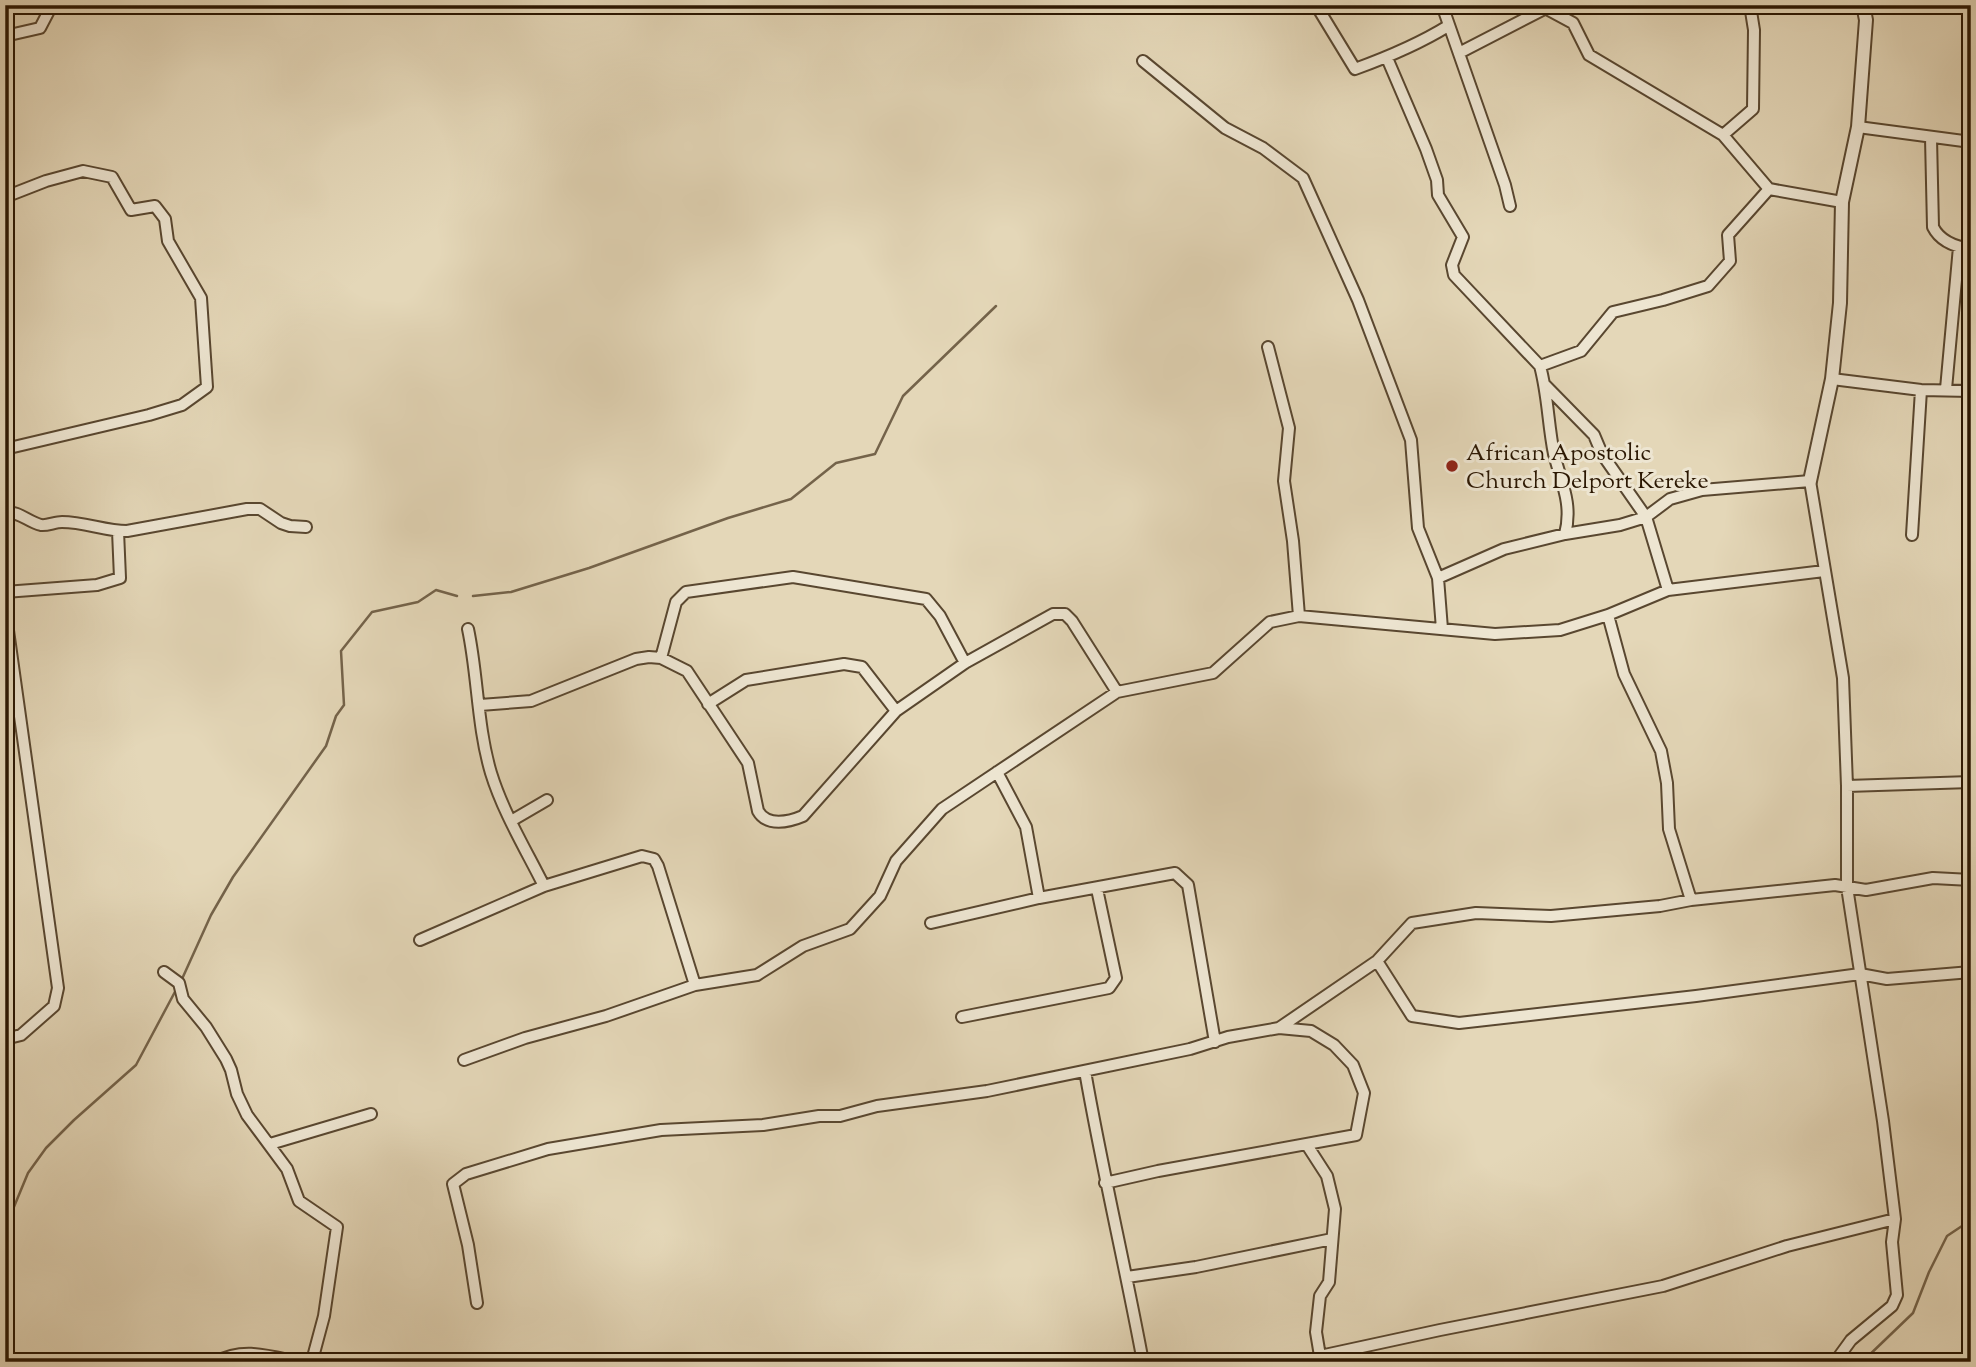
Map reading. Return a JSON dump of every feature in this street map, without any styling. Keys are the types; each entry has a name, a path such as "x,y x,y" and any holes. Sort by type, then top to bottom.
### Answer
{"street":[{"path":"5,36 40,28 52,5"},
{"path":"1316,5 1355,69 1387,58 1448,26"},
{"path":"1442,5 1510,206"},
{"path":"1723,135 1753,109 1754,30 1750,5"},
{"path":"1835,1362 1851,1340 1892,1306 1897,1295 1892,1242 1895,1219 1883,1121 1847,887 1843,678 1810,481 1832,379 1840,303 1842,202 1858,127 1866,20 1863,5"},
{"path":"1459,52 1549,7 1573,23 1589,55 1723,135 1769,189 1842,202"},
{"path":"1387,58 1426,149 1437,180 1438,195 1463,237 1452,265 1454,275 1540,366 1554,452 1569,502 1569,519 1565,534"},
{"path":"1143,61 1225,128 1263,148 1303,177 1358,300 1411,440 1418,528 1438,578 1442,629"},
{"path":"1858,127 1971,142"},
{"path":"1931,138 1933,227 1937,236 1965,248 1945,389"},
{"path":"5,197 46,181 83,171 112,177 131,210 155,206 164,219 168,241 201,298 207,387 182,405 5,449"},
{"path":"1540,366 1581,351 1613,313 1709,286 1730,261 1728,235 1769,189"},
{"path":"1268,347 1289,428 1284,481 1293,541 1299,616"},
{"path":"1832,379 1921,390 1971,390"},
{"path":"1545,385 1594,435 1602,454 1646,517 1668,590"},
{"path":"1912,535 1921,390"},
{"path":"1438,578 1504,549 1646,517 1670,499 1702,490 1810,481"},
{"path":"5,512 13,512 42,526 61,522 118,531 260,509 281,523 306,527"},
{"path":"5,592 97,585 120,578 118,531"},
{"path":"464,1059 525,1038 606,1016 695,985 757,975 803,946 850,929 880,896 896,860 942,809 1117,692 1213,673 1270,622 1299,616 1495,634 1560,630 1608,615 1668,590 1824,571"},
{"path":"661,658 676,602 686,592 793,577 926,599 940,616 965,663"},
{"path":"5,609 58,988 54,1006 22,1035 5,1040"},
{"path":"480,705 531,701 636,659 661,658 687,671 748,763 758,811 761,817 772,822 803,816 897,711 965,663 1053,614 1065,614 1072,621 1117,692"},
{"path":"1608,615 1624,674 1661,751 1667,783 1669,829 1691,900"},
{"path":"468,629 480,721 491,774 544,886"},
{"path":"708,704 746,680 844,664 862,667 897,711"},
{"path":"997,772 1026,827 1039,898"},
{"path":"1847,786 1971,782"},
{"path":"512,821 547,800"},
{"path":"420,940 544,886 642,856 654,859 658,866 695,985"},
{"path":"931,923 1039,898 1175,873 1188,885 1215,1042"},
{"path":"1279,1028 1377,961 1412,923 1476,913 1551,916 1835,885 1866,890 1933,878 1971,880"},
{"path":"962,1017 1109,988 1116,978 1097,889"},
{"path":"1377,961 1412,1016 1459,1023 1860,974 1887,979 1971,972"},
{"path":"164,972 179,984 183,999 206,1027 226,1059 247,1115 287,1169 299,1201 337,1227 323,1323 313,1357 306,1362"},
{"path":"477,1303 468,1245 453,1184 466,1174 548,1149 661,1130 763,1125 819,1116 840,1116 877,1106 968,1094 1085,1071 1279,1028 1311,1031 1334,1045 1353,1065 1364,1093 1356,1135 1105,1183"},
{"path":"1085,1071 1105,1183 1127,1276 1143,1362"},
{"path":"270,1144 371,1114"},
{"path":"1307,1145 1327,1176 1335,1209 1329,1282 1320,1296 1316,1332 1320,1356 1663,1286 1787,1246 1895,1219"},
{"path":"1127,1276 1196,1267 1332,1239"},
{"path":"216,1362 232,1354 265,1353 297,1362"}],"waterway":[{"path":"473,596 511,592 791,499 836,463 875,454 903,396 996,306"},
{"path":"182,979 211,915 233,877 326,746 336,716 344,705 341,651 372,612 418,602 436,590 457,596"},
{"path":"5,1218 11,1214 28,1173 46,1148 136,1065 177,988"},
{"path":"1862,1362 1913,1313 1947,1236 1971,1220"}],"place":[{"name":"African Apostolic Church Delport Kereke","path":"1452,466"}]}
